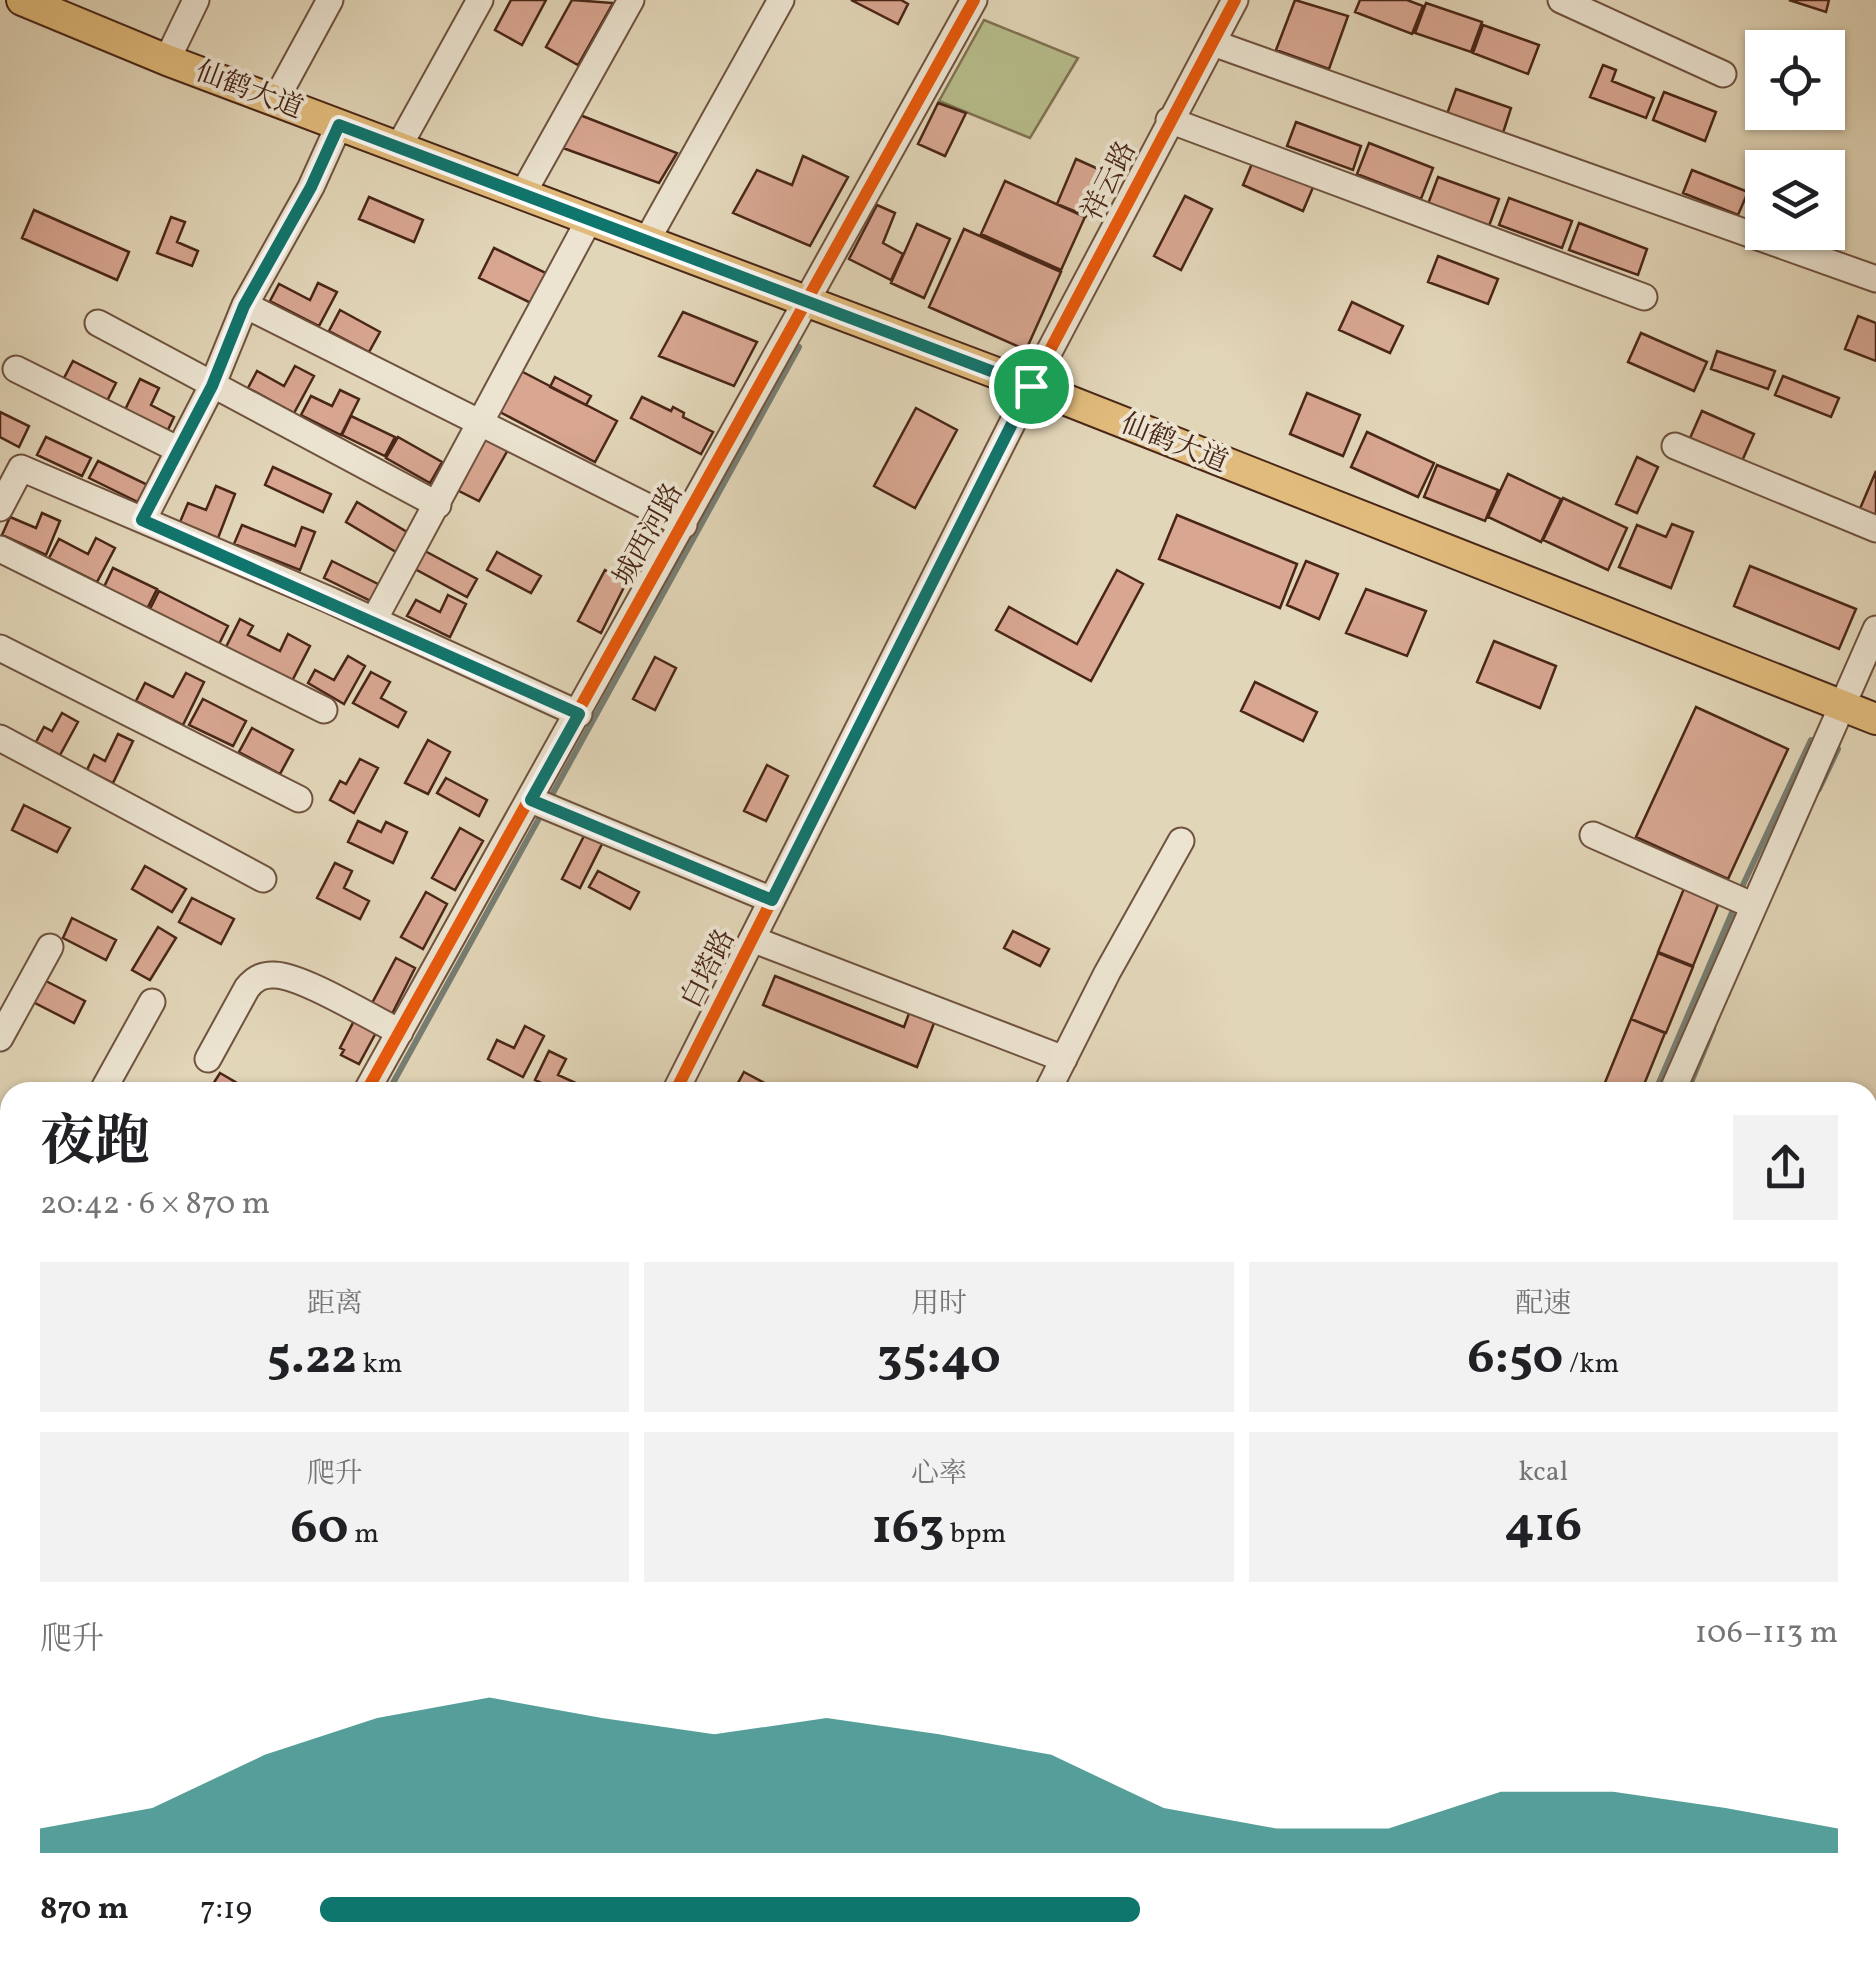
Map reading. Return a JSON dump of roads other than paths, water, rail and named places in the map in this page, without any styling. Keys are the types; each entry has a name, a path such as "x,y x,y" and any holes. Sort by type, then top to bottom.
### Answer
{"main road":[{"name":"仙鹤大道","path":"22,0 167,60 1031,386 1876,719"}],"street":[{"path":"167,60 196,0"},
{"path":"275,101 330,0"},
{"path":"398,148 480,0"},
{"path":"522,195 631,0"},
{"path":"646,242 781,0"},
{"name":"城西河路","path":"372,1082 543,805 579,714 974,0"},
{"name":"祥云路","path":"1031,386 1235,0"},
{"path":"1561,0 1723,74"},
{"path":"1212,43 1876,279"},
{"path":"1169,120 1644,297"},
{"path":"142,520 212,386 244,306 311,187 339,125"},
{"path":"374,620 483,424 589,220"},
{"path":"244,306 684,525"},
{"path":"98,323 438,505"},
{"path":"16,369 179,450"},
{"name":"白塔路","path":"680,1082 1031,386"},
{"path":"1676,446 1876,529"},
{"path":"0,508 21,468 374,620 579,714"},
{"path":"0,549 324,710"},
{"path":"1676,1082 1876,629"},
{"path":"0,648 299,799"},
{"path":"0,738 263,879"},
{"path":"543,805 772,900"},
{"path":"1593,835 1754,906"},
{"path":"1052,1082 1181,841"},
{"path":"752,939 1064,1059"},
{"path":"0,1038 50,947"},
{"path":"208,1058 252,982 268,975 292,979 400,1032"},
{"path":"108,1082 152,1002"}],"waterway":[{"path":"548,802 799,347"},
{"path":"1742,887 1811,740"},
{"path":"1819,789 1838,749"},
{"path":"394,1082 542,813"},
{"path":"1659,1082 1734,908"},
{"path":"1691,1082 1713,1029"}]}
